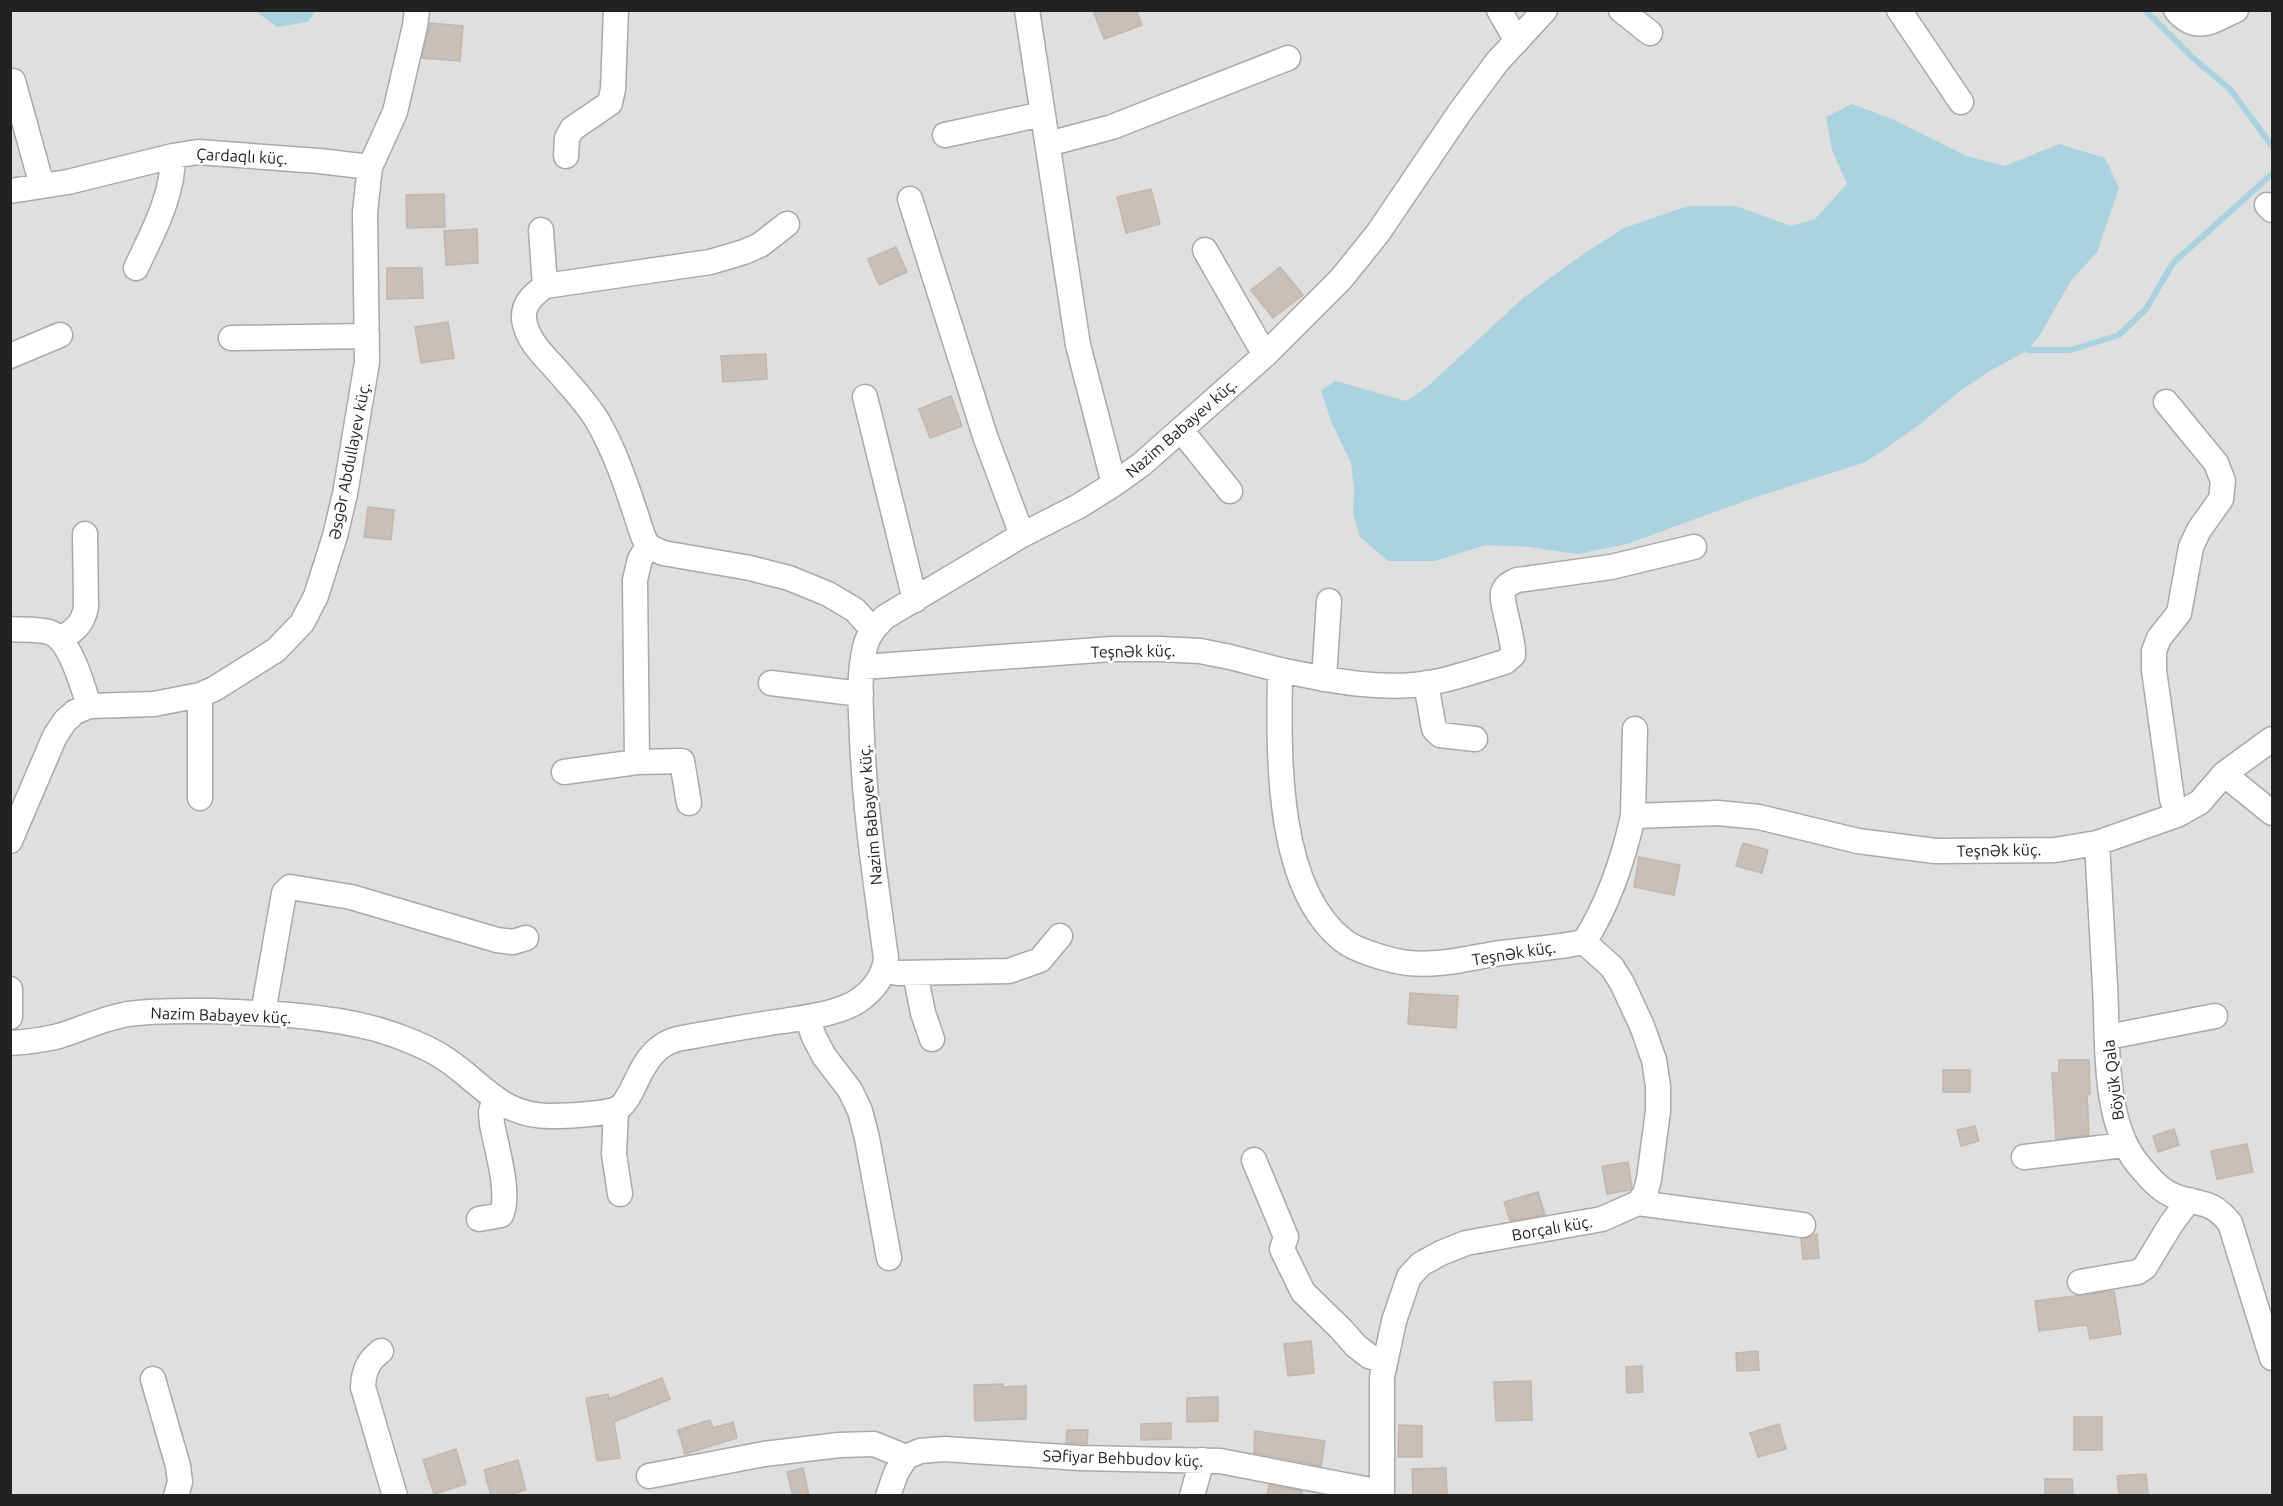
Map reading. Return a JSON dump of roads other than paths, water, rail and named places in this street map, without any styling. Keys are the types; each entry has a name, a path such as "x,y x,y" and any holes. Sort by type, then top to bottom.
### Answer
{"street":[{"name":"Əsgər Abdullayev küç.","path":"89,706 154,704 200,696 276,650 302,623 316,596 335,536 345,494 364,380 367,336 365,212 370,167 395,112 417,10"},
{"path":"566,156 567,138 572,129 610,103 613,89 616,10"},
{"path":"1027,10 1078,345 1114,484"},
{"path":"1499,10 1517,41"},
{"name":"Nazim Babayev küç.","path":"884,971 886,958 871,852 864,771 861,694 865,645 872,629 885,617 1114,484 1142,464 1265,355 1341,279 1410,188 1460,112 1497,62 1545,10"},
{"path":"1621,10 1650,33"},
{"path":"1899,10 1960,102"},
{"path":"2176,10 2183,19 2195,25 2210,22 2236,10"},
{"path":"1048,144 1112,127 1288,58"},
{"path":"13,81 42,186"},
{"path":"945,135 1043,114"},
{"name":"Çardaqlı küç.","path":"10,191 97,176 173,156 198,152 370,167"},
{"path":"136,268 157,224 170,187 173,156"},
{"path":"910,199 985,436 1022,536"},
{"path":"787,224 760,245 710,262 627,272 545,286 531,296 525,307 524,319 528,333 539,351 596,418 615,457 648,546 663,554 750,568 789,578 839,600 855,610 872,629"},
{"path":"541,230 545,286"},
{"path":"1204,250 1265,355"},
{"path":"10,356 60,335"},
{"path":"231,338 367,336"},
{"path":"865,397 915,600"},
{"path":"2166,402 2216,463 2223,481 2220,499 2199,530 2191,547 2179,613 2159,638 2154,651 2154,670 2170,787 2177,815"},
{"path":"1181,430 1230,491"},
{"path":"61,639 79,627 84,618 86,607 85,534"},
{"path":"637,762 635,580 640,559 648,546"},
{"path":"1280,670 1324,679 1397,685 1426,683 1505,662 1513,655 1514,646 1503,594 1507,585 1517,580 1611,567 1694,547"},
{"path":"1324,679 1329,601"},
{"path":"10,629 51,632 61,639 74,665 89,706 75,712 65,721 55,736 10,841"},
{"name":"Teşnək küç.","path":"863,667 1112,649 1160,649 1200,651 1280,670 1279,736 1292,854 1303,885 1314,904 1330,929 1345,943 1380,957 1407,963 1437,964 1584,942"},
{"path":"771,683 861,694"},
{"path":"1426,683 1434,729 1440,735 1475,739"},
{"path":"200,696 200,798"},
{"path":"1635,729 1633,816 1623,861 1595,924 1584,942 1612,967 1622,983 1642,1026 1654,1060 1658,1086 1658,1111 1649,1179 1645,1194 1638,1203"},
{"name":"Teşnək küç.","path":"1633,816 1719,813 1759,818 1858,841 1935,851 2055,850 2097,843 2177,815 2199,801 2224,774 2272,739"},
{"path":"564,772 637,762 682,761 689,803"},
{"path":"2224,774 2272,813"},
{"name":"Böyük Qala","path":"2097,843 2112,1090 2124,1145 2158,1187 2173,1195 2206,1203 2218,1210 2230,1222 2272,1358"},
{"path":"263,1012 284,893 290,888 351,897 497,940 513,942 526,938"},
{"path":"620,1194 614,1154 616,1109 626,1100 642,1066 652,1054 677,1039 834,1011 856,1002 874,988 884,971 915,974 1009,971 1040,960 1060,936"},
{"path":"915,974 923,1013 932,1039"},
{"path":"10,989 10,1017"},
{"name":"Nazim Babayev küç.","path":"10,1043 60,1035 106,1019 149,1011 263,1012 331,1021 390,1033 445,1058 494,1099 518,1111 550,1116 616,1109"},
{"path":"2108,1037 2215,1016"},
{"path":"807,1017 824,1056 850,1090 860,1111 889,1257"},
{"path":"479,1219 501,1215 504,1208 504,1194 492,1124 491,1112 494,1099"},
{"path":"2024,1157 2124,1145"},
{"path":"1254,1160 1286,1237 1281,1249 1303,1292 1356,1346 1369,1356 1385,1361"},
{"path":"2080,1282 2138,1272 2145,1267 2171,1224 2189,1200"},
{"path":"1638,1203 1803,1225"},
{"name":"Borçalı küç.","path":"1382,1494 1382,1377 1404,1287 1409,1276 1421,1264 1466,1243 1602,1219 1638,1203"},
{"path":"381,1351 370,1360 364,1374 363,1387 395,1496"},
{"path":"153,1379 178,1466 180,1482 176,1496"},
{"path":"649,1476 764,1454 839,1445 874,1444 906,1457 896,1473 888,1496"},
{"name":"Səfiyar Behbudov küç.","path":"906,1457 920,1450 944,1449 1080,1458 1202,1460 1235,1463 1382,1494"},
{"path":"1192,1496 1202,1460"}],"water":[{"path":"255,11 315,11 308,22 277,27"},
{"path":"1852,104 1894,120 1967,156 2005,166 2059,144 2105,158 2119,188 2097,252 2070,282 2042,332 2028,350 1960,391 1919,425 1866,462 1753,498 1627,544 1577,554 1530,547 1486,545 1435,561 1388,561 1360,537 1353,513 1354,487 1351,463 1331,421 1321,390 1336,381 1406,401 1426,388 1523,298 1583,254 1624,228 1688,206 1736,206 1791,226 1815,219 1847,184 1832,150 1826,117"}],"waterway":[{"path":"2145,10 2193,58 2231,90 2272,146"},
{"path":"2028,350 2071,350 2119,335 2146,309 2173,263 2272,174"}]}
